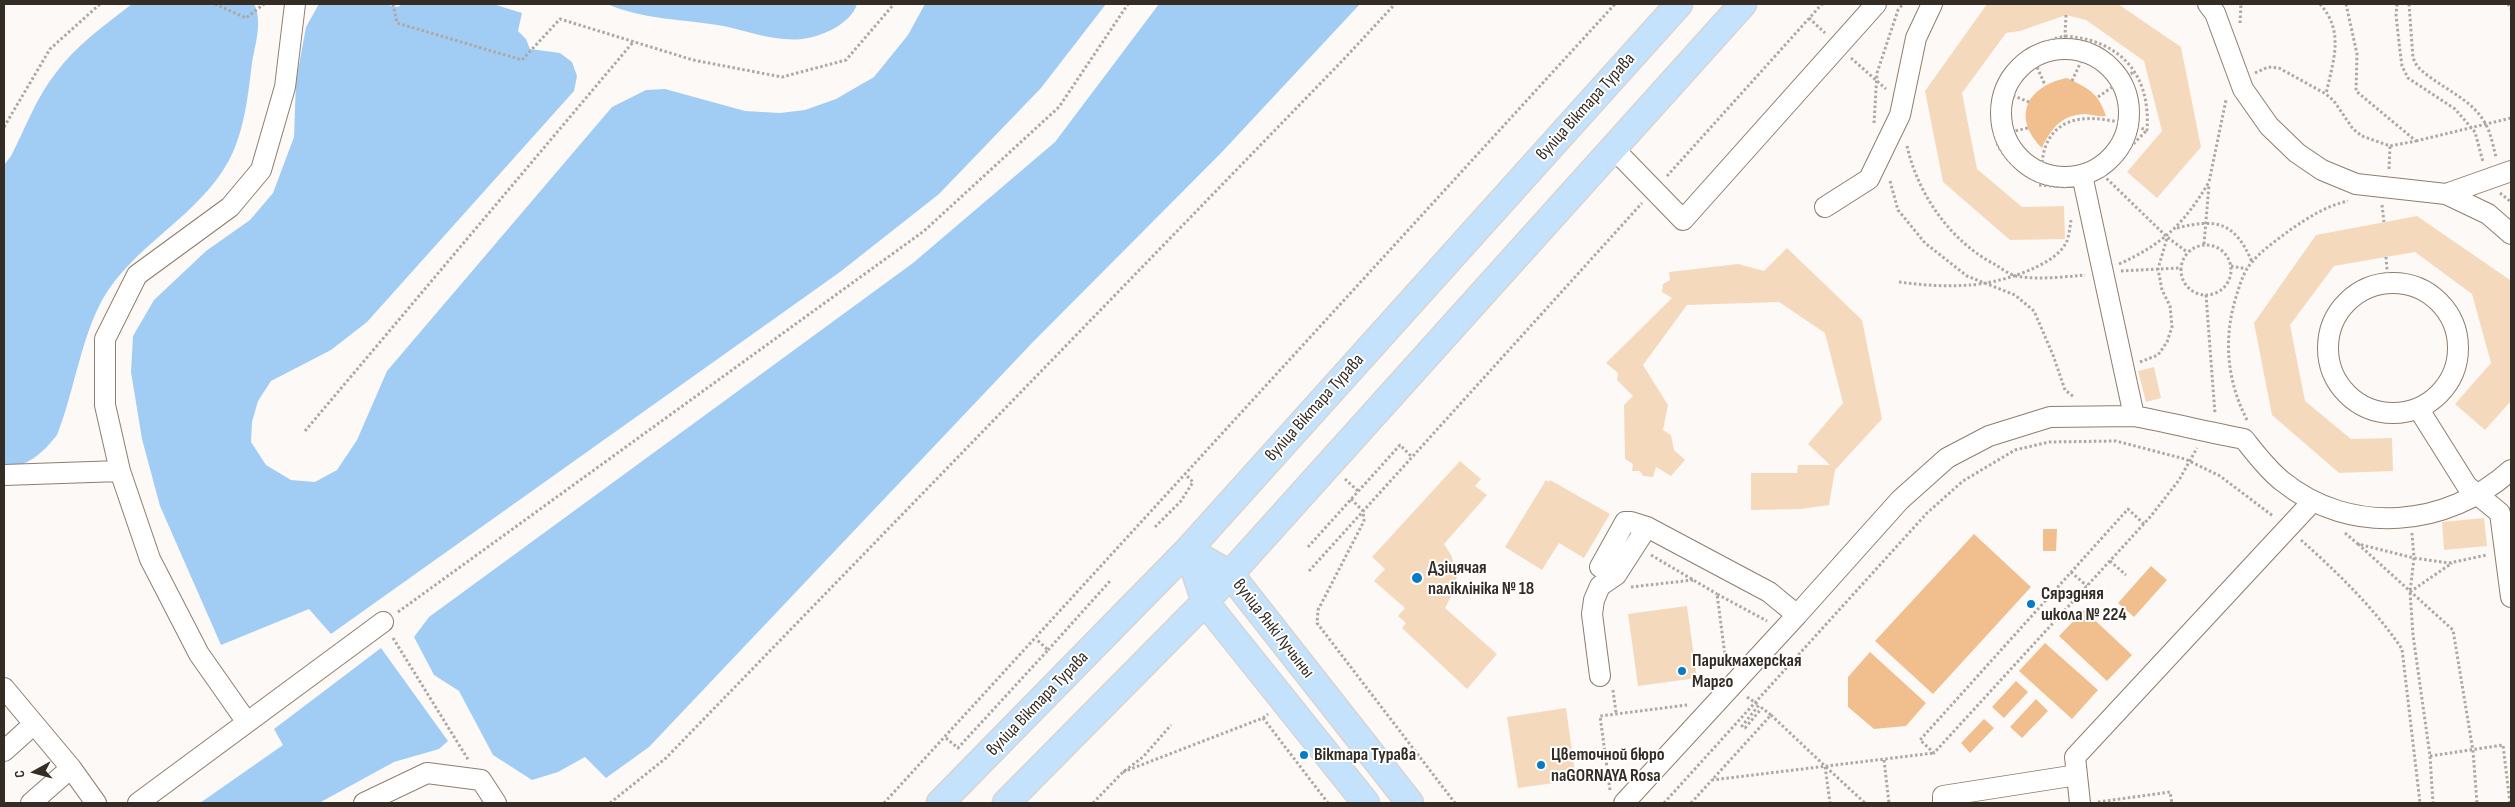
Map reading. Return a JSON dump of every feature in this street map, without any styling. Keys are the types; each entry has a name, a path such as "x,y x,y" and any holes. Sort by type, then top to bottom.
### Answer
{"main road":[{"name":"вуліца Віктара Турава","path":"940,803 1188,550 1679,4"},
{"path":"1006,803 1205,602 1744,4"},
{"name":"вуліца Янкі Лучыны","path":"1188,550 1230,574 1410,803"},
{"name":"вуліца Янкі Лучыны","path":"1188,550 1205,602 1366,803"}],"lane":[{"path":"246,722 199,654 150,559 120,471 105,405 105,339 137,275 230,207 260,170 285,87 294,4"},
{"path":"1613,148 1683,220 1876,4"},
{"path":"1826,208 1869,179 1900,115 1916,38 1930,4"},
{"path":"2208,4 2215,12 2243,89 2269,126 2297,153 2322,170 2356,184 2446,194 2488,214 2511,234"},
{"path":"2077,44 2127,76 2128,124 2122,142 2112,157 2095,175 2062,177 2042,173 2019,158 2000,134 2002,91 2030,54 2077,44"},
{"path":"2095,175 2134,416"},
{"path":"2446,194 2501,175"},
{"path":"2388,282 2411,284 2430,294 2446,309 2456,328 2459,350 2455,372 2443,390 2427,405 2407,413 2385,414 2364,408 2347,395 2338,384 2328,357 2328,336 2336,315 2349,299 2368,287 2388,282"},
{"path":"2418,408 2467,486 2500,513 2511,597"},
{"path":"1618,798 1735,684 1900,500 1947,458 1989,436 2041,420 2086,415 2134,416 2191,426 2207,432 2244,439 2268,470 2283,482 2313,501 2336,510 2365,517 2410,518 2441,512 2478,495 2511,470"},
{"path":"4,475 120,471"},
{"path":"2080,803 2075,757 2313,501"},
{"path":"1600,567 1624,522 1631,522 1647,527 1768,592 1796,615"},
{"path":"1600,676 1592,614 1594,600 1600,586 1616,575 1647,527"},
{"path":"138,803 384,622"},
{"path":"4,688 70,768 96,803"},
{"path":"4,751 34,724"},
{"path":"30,803 70,768"},
{"path":"364,803 427,773 481,780 496,803"},
{"path":"1943,803 1942,796 2077,774"}],"path":[{"path":"4,127 50,49 100,4"},
{"path":"215,4 246,18 264,4"},
{"path":"393,4 397,24 522,60 560,19 693,60 782,77 846,60 894,4"},
{"path":"481,780 384,622 924,231 1059,107 1128,4"},
{"path":"610,803 673,750 1330,74 1395,4"},
{"path":"884,803 946,738 1615,4"},
{"path":"1308,571 1822,4"},
{"path":"1903,4 1898,10 1877,73 1874,129 1898,210 1925,242 1967,276 2015,295 2034,310 2065,390 2082,403 2092,428 2102,441"},
{"path":"2240,29 2241,4"},
{"path":"2320,4 2329,14 2335,30 2335,50 2326,94"},
{"path":"2346,4 2357,54 2356,91 2416,141"},
{"path":"2397,4 2396,15 2402,66 2408,78 2455,110 2475,132 2484,168 2501,175"},
{"path":"2409,4 2412,58 2417,66 2465,102 2486,125 2501,175 2501,195 2511,202"},
{"path":"2508,4 2511,9"},
{"path":"2066,15 2077,44 2072,81"},
{"path":"1809,18 1838,47 1889,92 1900,115 1908,154 1922,188 1945,225 1981,258 2015,276"},
{"path":"2147,130 2128,124 2092,118 2078,118 2066,123 2055,131 2047,142 2040,183 2014,166 1998,147 2000,134 1994,124 1995,100 2002,91 2006,75 2049,39 2119,55 2127,76 2144,88 2148,114 2147,130 2095,175 2187,252"},
{"path":"305,431 634,41"},
{"path":"2030,54 2045,85"},
{"path":"2247,76 2268,67 2279,68 2326,94 2334,101 2353,129 2362,136 2390,146 2511,118"},
{"path":"2098,98 2127,76"},
{"path":"2002,91 2029,102"},
{"path":"2204,244 2209,182 2227,102 2224,93"},
{"path":"2000,134 2028,128"},
{"path":"2389,170 2390,146"},
{"path":"2111,268 2167,237 2176,228 2209,182"},
{"path":"2250,426 2236,395 2227,348 2230,319 2243,276 2252,262 2274,242 2312,215 2335,204 2356,200"},
{"path":"2015,276 2054,256 2066,243 2072,215"},
{"path":"2176,228 2206,222 2225,226 2237,234 2252,262"},
{"path":"2135,364 2158,355 2167,342 2172,327 2170,306 2162,290 2158,269 2167,237"},
{"path":"2204,244 2216,246 2223,250 2231,266 2231,274 2222,290 2206,295 2190,290 2184,284 2180,268 2187,252 2204,244"},
{"path":"2111,268 2118,255"},
{"path":"2386,257 2388,282"},
{"path":"2231,266 2247,269"},
{"path":"1899,282 1928,285 1970,285 2015,276 2054,277 2111,268 2180,268"},
{"path":"1712,780 1934,753 2144,524 2179,480 2207,432 2216,412 2206,295"},
{"path":"1664,803 1927,513 1962,481 2015,450 2049,442 2102,441 2116,441 2147,448 2189,462 2220,476 2287,528 2322,559 2391,632 2402,649 2420,803"},
{"path":"1308,547 1400,445 1412,457"},
{"path":"1155,527 1181,501 1193,482 1186,475"},
{"path":"1351,500 1363,511 1364,521 1318,610 1317,623 1455,803"},
{"path":"1934,753 1920,740 2128,509 2144,524"},
{"path":"2410,518 2414,558 2410,592 2413,635 2430,756 2433,803"},
{"path":"2338,527 2453,630 2473,751 2477,803"},
{"path":"2358,544 2414,558 2455,562 2505,552"},
{"path":"1647,553 1773,624"},
{"path":"2110,561 2126,575"},
{"path":"2410,592 2455,562"},
{"path":"2071,572 2087,586"},
{"path":"1630,581 1625,588 1693,580"},
{"path":"946,738 958,748 1110,581"},
{"path":"1717,594 1728,673 1740,693 1772,715 1865,803"},
{"path":"1036,639 1048,650"},
{"path":"1618,798 1600,716 1693,704"},
{"path":"1761,706 1745,728 1742,726 1761,706"},
{"path":"1691,803 1772,715"},
{"path":"1123,772 1263,718 1328,803"},
{"path":"1093,803 1123,772 1144,757 1171,725"},
{"path":"2430,756 2503,745 2510,803"},
{"path":"1884,760 1890,803"},
{"path":"1825,766 1830,803"},
{"path":"2091,803 2170,792 2172,803"}],"shaded area":[{"path":"2067,78 2092,92 2100,101 2106,116 2086,114 2064,119 2049,134 2042,148 2027,125 2026,114 2028,104 2033,95 2042,88"},
{"path":"2043,529 2057,529 2056,551 2043,551"},
{"path":"1974,534 2031,587 1933,694 1875,641"},
{"path":"2151,566 2167,580 2134,617 2118,603"},
{"path":"2084,610 2132,655 2107,681 2059,636"},
{"path":"2045,643 2098,690 2072,719 2019,671"},
{"path":"1870,652 1926,703 1906,726 1874,729 1848,707 1848,677"},
{"path":"2016,681 2028,692 2004,718 1992,707"},
{"path":"2036,699 2048,711 2022,738 2010,727"},
{"path":"1984,719 1994,728 1970,753 1961,743"}],"water":[{"path":"132,4 254,4 258,18 258,33 242,127 228,162 216,180 202,197 137,256 109,289 92,322 85,341 57,435 34,458 20,465 4,469 4,165 11,156 42,93 63,64 91,36"},
{"path":"319,4 383,4 398,7 402,4 493,4 522,13 518,31 526,39 530,49 560,53 572,62 577,76 574,91 367,322 331,350 271,381 258,401 252,422 251,442 266,465 291,480 315,482 337,470 357,440 387,371 612,107 646,90 665,89 745,111 780,113 805,110 836,99 874,77 908,35 925,4 1106,4 1041,88 939,194 840,272 331,634 309,609 221,645 160,506 142,439 131,372 133,336 154,300 206,251 250,220 273,193 294,137 296,81 306,27"},
{"path":"607,4 857,4 849,18 834,28 818,36 792,40 772,38 723,26 650,16"},
{"path":"1159,4 1360,4 1222,152 1032,343 649,747 606,778 585,757 558,772 532,780 493,755 459,691 434,675 414,637 429,617 913,263 1055,142"},
{"path":"381,648 448,741 439,749 394,762 319,803 200,803 283,745 274,729"}],"building":[{"path":"1987,4 2118,4 2181,47 2201,147 2157,198 2127,172 2162,131 2144,61 2086,20 2066,15 2020,31 2006,33 1962,93 1977,169 2022,207 2064,206 2065,239 2010,240 1943,182 1925,91"},
{"path":"2417,216 2510,280 2511,401 2485,430 2455,404 2491,363 2472,294 2415,252 2334,266 2290,325 2305,401 2351,439 2392,438 2393,471 2339,473 2272,415 2254,323 2316,235"},
{"path":"1787,248 1862,320 1882,419 1835,470 1829,505 1801,509 1751,510 1751,473 1797,473 1798,465 1830,465 1808,444 1843,403 1825,333 1779,302 1687,305 1643,365 1668,405 1663,430 1671,435 1674,450 1685,460 1671,476 1656,467 1653,477 1643,476 1640,471 1632,471 1633,464 1625,459 1624,405 1633,396 1617,380 1618,373 1606,363 1672,298 1662,292 1663,284 1670,280 1669,272 1738,264 1764,271"},
{"path":"2154,367 2161,398 2146,402 2138,371"},
{"name":"Дзіцячая паліклініка № 18","path":"1460,461 1481,479 1475,486 1487,495 1444,544 1451,555 1457,573 1456,587 1445,608 1497,654 1467,689 1402,628 1406,623 1398,616 1405,608 1374,581 1385,569 1372,557"},
{"path":"1546,480 1549,482 1550,480 1610,514 1584,558 1559,543 1542,570 1505,547"},
{"path":"2484,518 2487,546 2444,550 2442,522"},
{"path":"1687,606 1697,678 1638,686 1628,614"},
{"path":"1566,708 1576,780 1518,788 1507,717"}],"place":[{"name":"Дзіцячая паліклініка № 18","path":"1417,578"},
{"name":"Сярэдняя школа № 224","path":"2031,604"},
{"name":"Парикмахерская Марго","path":"1682,671"},
{"name":"Віктара Турава","path":"1304,755"},
{"name":"Цветочной бюро naGORNAYA Rosa","path":"1541,765"}]}
